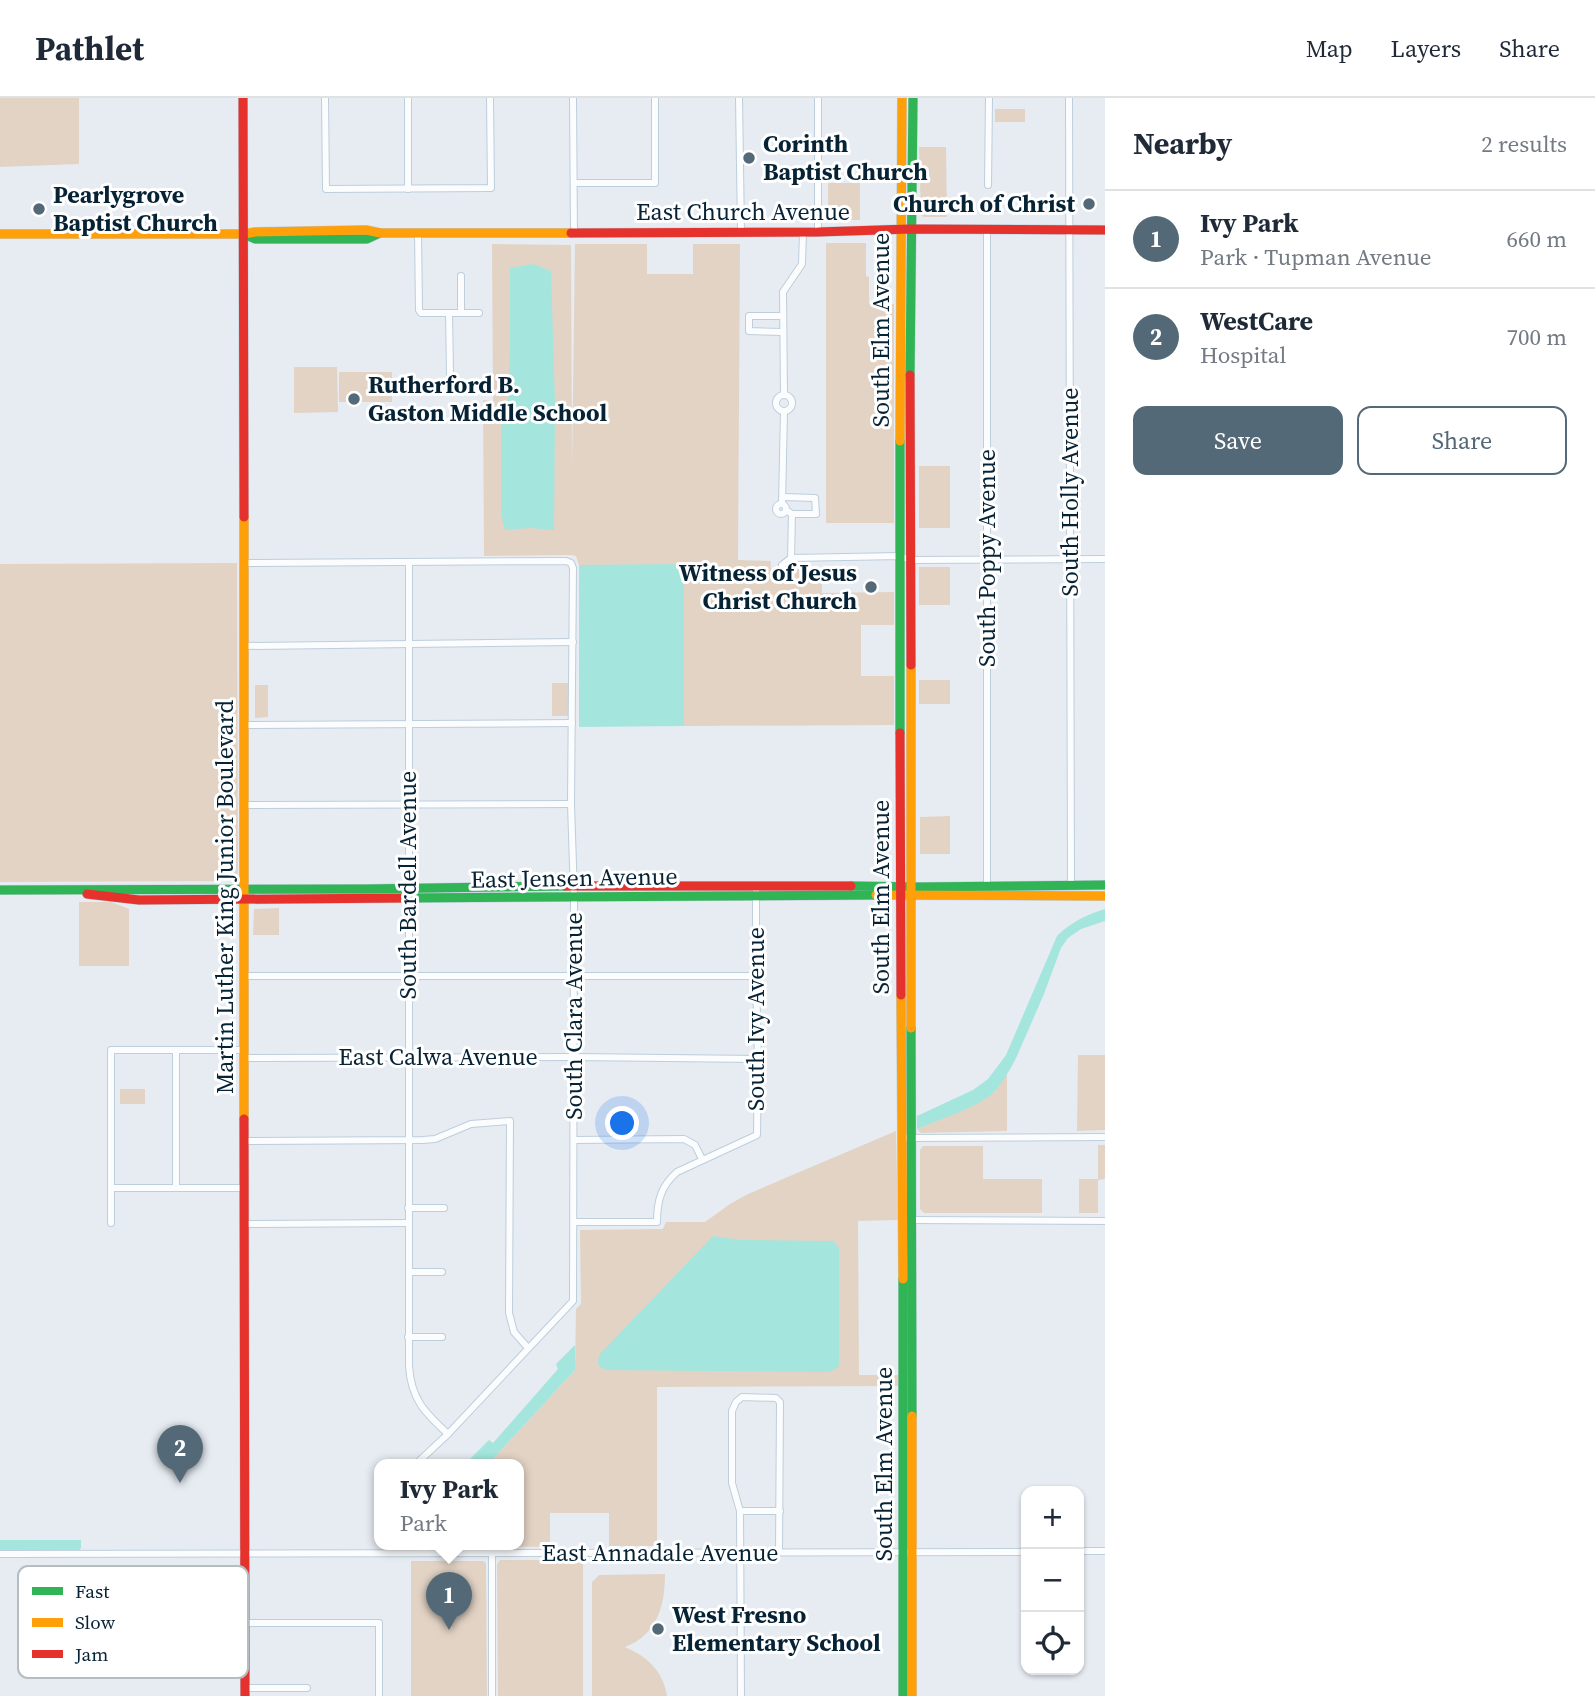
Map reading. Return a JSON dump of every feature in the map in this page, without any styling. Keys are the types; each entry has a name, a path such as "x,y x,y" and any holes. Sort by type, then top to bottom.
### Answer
{"main road":[{"name":"Martin Luther King Junior Boulevard","path":"243,98 245,1566"},
{"name":"South Elm Avenue","path":"902,98 901,892 907,1220 907,1551 903,1696"},
{"name":"South Elm Avenue","path":"906,1138 911,892 910,229 913,98"},
{"name":"East Church Avenue","path":"0,234 244,234 366,230 380,233 1105,230"},
{"name":"East Jensen Avenue","path":"44,890 139,900 244,900 574,885 1031,897 1105,896"},
{"name":"East Jensen Avenue","path":"911,892 987,886 1105,885"},
{"path":"1031,897 1041,890 1063,890 1071,886"},
{"name":"East Jensen Avenue","path":"0,890 244,889 574,896 756,890"},
{"name":"South Elm Avenue","path":"907,1551 912,1696"}],"street":[{"path":"326,98 326,189 408,189 491,188 490,98"},
{"path":"408,98 408,189"},
{"path":"573,98 574,233"},
{"path":"574,183 655,183 655,98"},
{"path":"739,98 741,232"},
{"path":"818,98 818,232"},
{"path":"988,185 989,98"},
{"name":"South Holly Avenue","path":"1069,98 1071,886"},
{"name":"South Poppy Avenue","path":"987,229 987,886"},
{"path":"784,396 783,292 802,264 803,232"},
{"path":"418,233 421,313 479,313"},
{"path":"461,276 461,313"},
{"path":"449,313 450,374"},
{"path":"783,316 749,316 749,331 783,332"},
{"path":"784,396 790,398 792,403 790,408 784,411 779,409 776,402 779,397 784,396"},
{"path":"784,411 786,506 791,558"},
{"path":"782,565 791,558 900,556 910,560 1105,559"},
{"name":"South Clara Avenue","path":"409,562 566,561 571,563 573,568 573,1301 528,1348"},
{"path":"244,563 409,562"},
{"name":"South Bardell Avenue","path":"409,562 408,1337 410,1378 416,1399 431,1419 448,1434"},
{"path":"244,646 573,642"},
{"path":"244,725 572,723"},
{"path":"244,805 571,804"},
{"name":"South Ivy Avenue","path":"573,1222 657,1222 658,1204 666,1184 677,1172 757,1135 756,890"},
{"path":"244,976 756,976"},
{"name":"East Calwa Avenue","path":"111,1188 111,1050 408,1057 758,1059"},
{"path":"176,1050 176,1188"},
{"path":"244,1141 435,1139 471,1124 510,1121 509,1313 514,1332 528,1348 421,1459"},
{"path":"906,1138 1105,1138"},
{"path":"574,1140 684,1139 695,1145 702,1159"},
{"path":"111,1223 111,1188 244,1188"},
{"path":"408,1208 444,1208"},
{"path":"907,1220 1105,1221"},
{"path":"244,1224 408,1223"},
{"path":"409,1272 442,1272"},
{"path":"408,1337 442,1337"},
{"path":"741,1696 740,1511 731,1480 732,1412 738,1399 742,1397 776,1398 780,1402 779,1552"},
{"path":"740,1511 780,1511"},
{"path":"1084,1551 1105,1551"},
{"name":"East Annadale Avenue","path":"0,1554 1021,1552"},
{"path":"492,1554 492,1696"},
{"path":"248,1623 379,1623 379,1696"},
{"path":"245,1692 307,1688"}],"shaded area":[{"path":"0,98 79,98 79,164 0,167"},
{"path":"995,109 1025,109 1025,122 995,122"},
{"path":"919,147 946,147 947,217 921,215"},
{"path":"828,183 860,183 860,220 828,220"},
{"path":"783,208 813,208 813,220 783,220"},
{"path":"826,243 866,243 869,304 894,304 894,523 826,523"},
{"path":"492,244 571,245 572,472 575,244 647,244 647,274 693,274 693,244 740,244 738,560 771,561 772,572 780,578 788,577 800,568 822,568 822,593 894,592 894,625 861,625 861,676 894,676 894,725 684,726 683,565 579,565 576,556 571,555 484,556 483,400 493,401"},
{"path":"533,264 551,271 555,403 554,530 505,530 501,515 501,414 508,402 510,268"},
{"path":"294,367 337,367 338,412 294,413"},
{"path":"339,372 392,372 392,402 339,402"},
{"path":"919,466 950,466 950,528 919,528"},
{"path":"237,563 238,881 0,882 0,564"},
{"path":"684,564 684,726 579,727 579,565"},
{"path":"919,567 950,567 950,605 919,605"},
{"path":"919,680 950,680 950,704 919,704"},
{"path":"552,683 568,683 568,716 552,716"},
{"path":"255,685 268,685 268,717 255,718"},
{"path":"950,816 950,854 920,854 920,817"},
{"path":"79,902 111,902 129,909 129,966 79,966"},
{"path":"279,908 279,935 253,935 254,909"},
{"path":"1105,909 1105,921 1081,929 1068,938 1061,948 1017,1056 997,1089 978,1103 917,1129 917,1116 973,1090 988,1079 1006,1055 1057,936 1079,920"},
{"path":"1078,1055 1105,1055 1105,1130 1077,1131"},
{"path":"1007,1074 1007,1131 921,1133 917,1129 978,1102 994,1092"},
{"path":"120,1089 145,1089 145,1104 120,1104"},
{"path":"896,1131 898,1220 858,1221 859,1375 898,1375 898,1386 657,1387 657,1546 609,1546 609,1513 550,1513 550,1547 524,1547 524,1459 493,1459 575,1370 576,1309 581,1304 580,1230 663,1229 666,1222 705,1222 748,1194"},
{"path":"1098,1145 1105,1145 1105,1179 1098,1180 1098,1213 1079,1213 1079,1179 1098,1179"},
{"path":"923,1146 983,1146 983,1179 1042,1179 1042,1213 924,1213 920,1209 920,1150"},
{"path":"713,1236 741,1240 834,1241 839,1249 839,1366 830,1372 605,1370 598,1365 599,1355"},
{"path":"575,1345 575,1370 493,1459 470,1459 489,1440 493,1443 558,1369 556,1364"},
{"path":"0,1540 81,1540 81,1548 0,1550"},
{"path":"500,1560 583,1560 583,1696 498,1696 497,1564"},
{"path":"411,1561 486,1563 487,1696 411,1696"},
{"path":"665,1574 661,1608 657,1618 645,1635 625,1647 641,1655 653,1666 662,1679 667,1696 592,1696 592,1582 599,1575"}],"traffic: fast":[{"path":"910,375 913,98"},
{"path":"246,235 255,239 367,239 380,233"},
{"path":"900,441 900,733"},
{"path":"851,886 1105,885"},
{"path":"0,890 565,886"},
{"path":"404,898 876,895"},
{"path":"911,1028 912,1416"},
{"path":"903,1279 903,1696"}],"traffic: slow":[{"path":"900,441 902,98"},
{"path":"0,234 244,234 366,230 380,233 571,233"},
{"path":"244,517 244,1119"},
{"path":"911,665 911,1028"},
{"path":"876,895 1105,896"},
{"path":"901,995 903,1279"},
{"path":"912,1416 912,1696"}],"traffic: jam":[{"path":"243,98 244,517"},
{"path":"571,233 1105,230"},
{"path":"910,375 911,665"},
{"path":"900,733 901,995"},
{"path":"565,886 851,886"},
{"path":"87,894 139,900 404,898"},
{"path":"244,1119 245,1566"},
{"path":"245,1678 245,1696"}],"place":[{"name":"Corinth Baptist Church","path":"749,158"},
{"name":"Church of Christ","path":"1089,204"},
{"name":"Pearlygrove Baptist Church","path":"39,209"},
{"name":"Rutherford B. Gaston Middle School","path":"354,399"},
{"name":"Witness of Jesus Christ Church","path":"871,587"},
{"name":"WestCare","path":"180,1483"},
{"name":"West Fresno Elementary School","path":"658,1629"},
{"name":"Ivy Park","path":"449,1630"}]}
